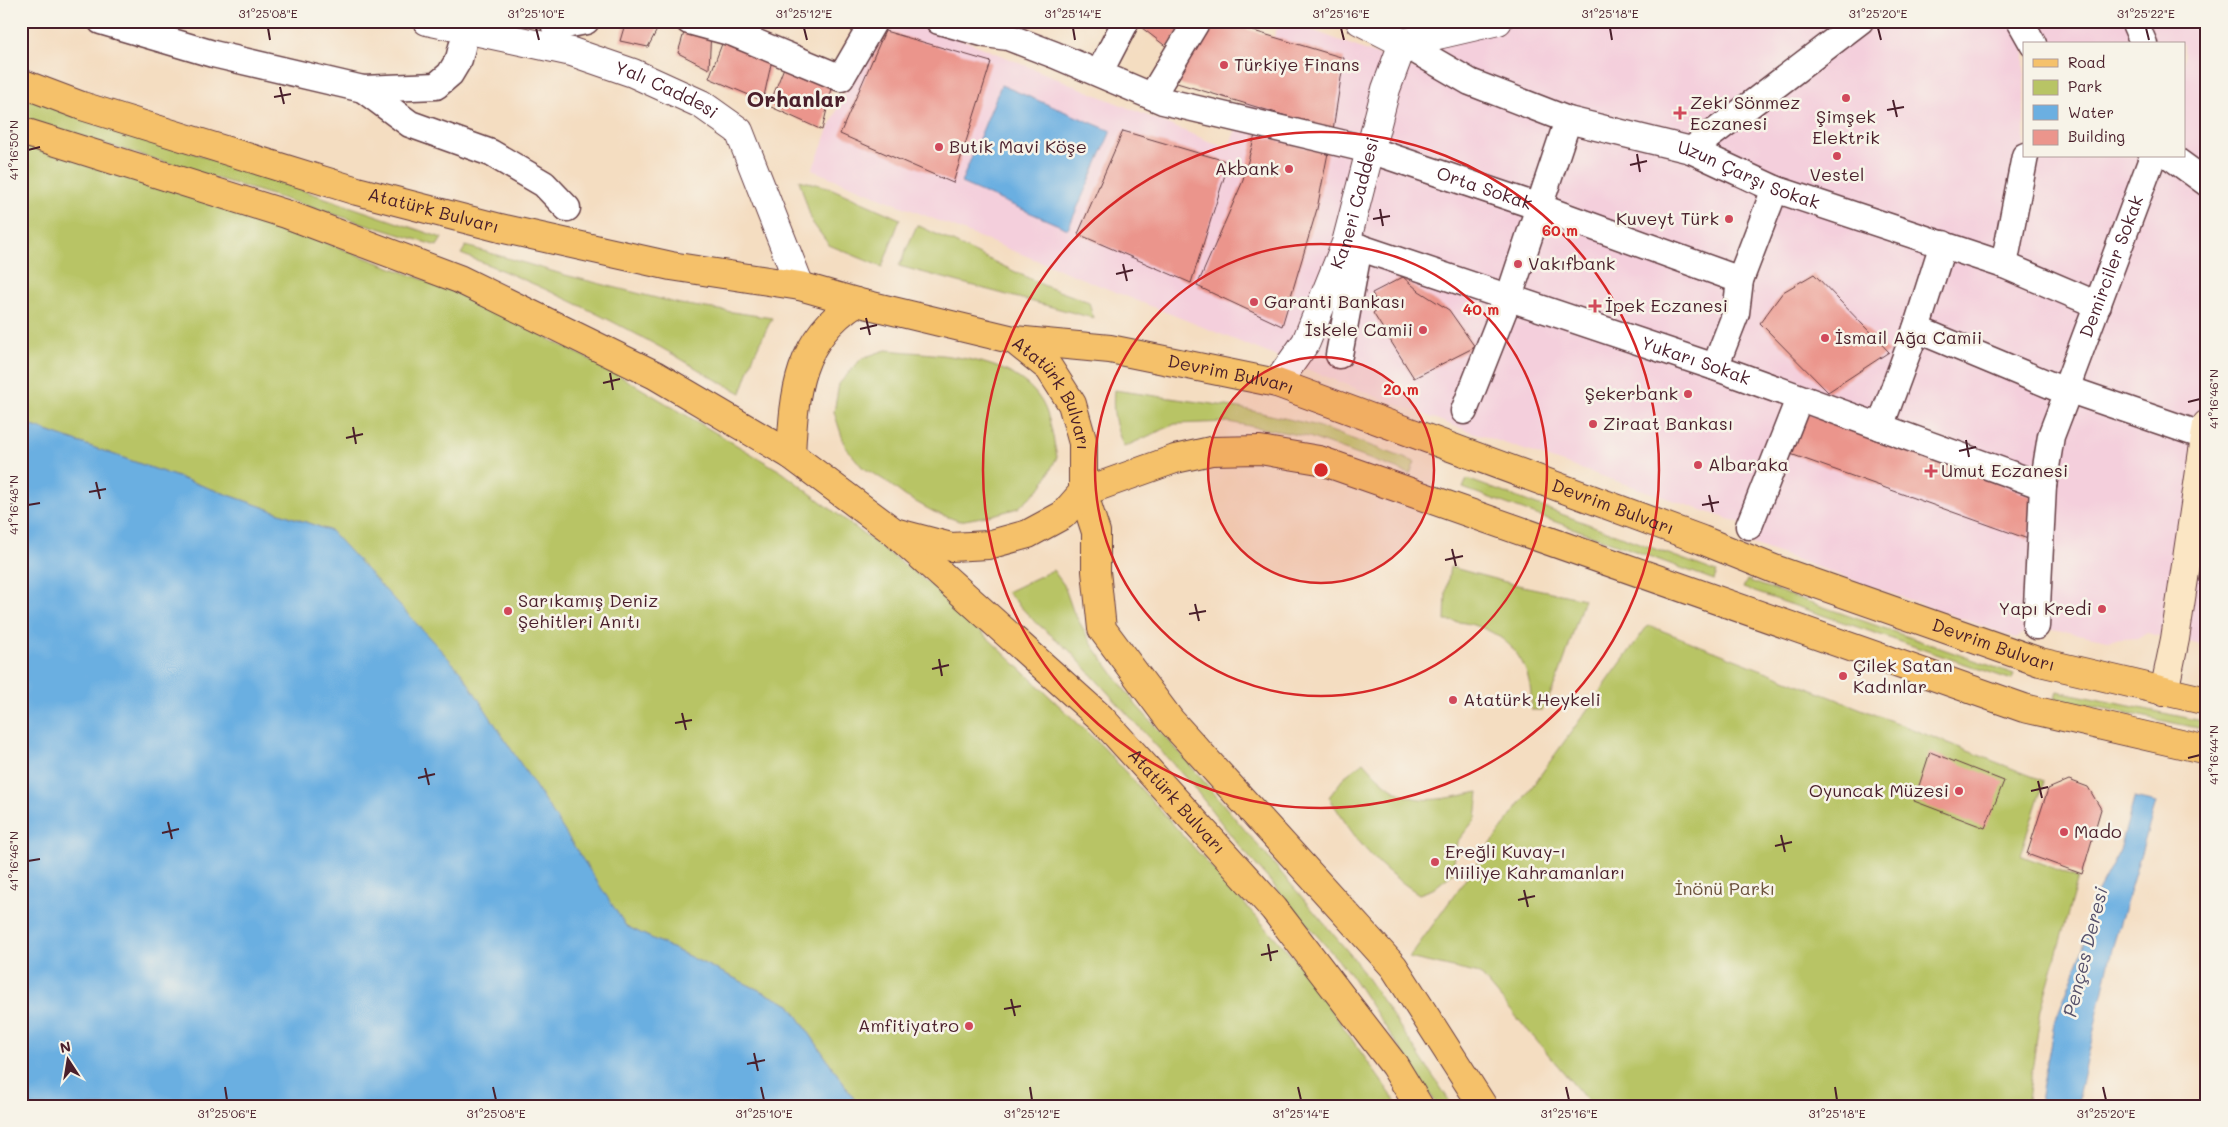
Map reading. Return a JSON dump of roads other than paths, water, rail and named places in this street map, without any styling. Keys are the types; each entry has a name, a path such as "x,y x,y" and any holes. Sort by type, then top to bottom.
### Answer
{"main road":[{"name":"Atatürk Bulvarı","path":"21,84 82,106 357,191 500,228 671,266 800,286 856,302 1014,340 1049,368 1072,404 1082,442 1083,492 1096,532 1096,572 1102,629 1170,720 1394,967 1483,1106"},
{"name":"Atatürk Bulvarı","path":"21,131 286,214 459,279 655,375 791,455 894,532 1101,718 1274,909 1394,1065 1419,1106"},
{"path":"791,455 793,409 798,381 811,350 825,328 856,302"},
{"name":"Devrim Bulvarı","path":"1014,340 1110,349 1277,383 1702,540 1774,569 2031,659 2164,692 2207,700"},
{"path":"2164,692 2176,639 2206,433"},
{"path":"1083,492 1175,459 1211,451 1260,450 1318,460 2024,708 2207,750"},
{"name":"Atatürk Bulvarı","path":"894,532 951,547 988,544 1028,534 1063,515 1083,492"}],"street":[{"path":"101,21 213,54 362,89 436,86 450,74 460,59 462,47"},
{"name":"Yalı Caddesi","path":"427,21 572,52 633,73 701,104 739,131 800,286"},
{"path":"556,24 586,21"},
{"path":"689,21 733,33 841,78 874,21"},
{"name":"Orta Sokak","path":"939,21 989,28 1163,101 1370,150 1539,206 1740,280"},
{"path":"1099,73 1126,21"},
{"path":"1152,96 1197,21"},
{"path":"1360,21 1403,43 1498,21"},
{"path":"1691,150 1860,21"},
{"path":"2020,21 2032,42"},
{"path":"2134,21 2143,42"},
{"name":"Uzun Çarşı Sokak","path":"1403,43 1470,82 1568,120 1691,150 1775,189 2004,265 2098,305"},
{"name":"Kaneri Caddesi","path":"1277,383 1306,342 1352,245 1370,150 1386,89 1403,43"},
{"path":"362,89 410,124 498,158 544,184 567,208"},
{"path":"1464,411 1508,297 1568,120"},
{"path":"2004,265 2026,158"},
{"name":"Demirciler Sokak","path":"2036,626 2043,486 2051,436 2152,158"},
{"path":"2173,158 2207,183"},
{"path":"1715,367 1736,313 1740,280 1775,189"},
{"path":"1880,427 1916,329 1943,244"},
{"path":"1339,355 1352,245"},
{"name":"Yukarı Sokak","path":"1352,245 1715,367 2043,486"},
{"path":"1916,329 2067,390 2206,433"},
{"path":"1749,526 1799,398"}],"water":[{"path":"1001,85 1111,131 1068,229 961,183"},
{"path":"21,422 331,531 461,672 626,926 790,1005 859,1106 21,1106"},
{"name":"Pençes Deresi","path":"2134,798 2156,803 2112,949 2077,1106 2039,1106 2054,1024 2082,952 2096,895 2120,850"}],"place":[{"name":"Türkiye Finans","path":"1224,65"},
{"name":"Şimşek Elektrik","path":"1846,98"},
{"name":"Zeki Sönmez Eczanesi","path":"1680,113"},
{"name":"Butik Mavi Köşe","path":"939,147"},
{"name":"Vestel","path":"1837,156"},
{"name":"Akbank","path":"1289,169"},
{"name":"Kuveyt Türk","path":"1729,219"},
{"name":"Vakıfbank","path":"1518,264"},
{"name":"Garanti Bankası","path":"1254,302"},
{"name":"İpek Eczanesi","path":"1595,306"},
{"name":"İskele Camii","path":"1423,330"},
{"name":"İsmail Ağa Camii","path":"1825,338"},
{"name":"Şekerbank","path":"1688,394"},
{"name":"Ziraat Bankası","path":"1593,424"},
{"name":"Albaraka","path":"1698,465"},
{"name":"Umut Eczanesi","path":"1931,471"},
{"name":"Yapı Kredi","path":"2102,609"},
{"name":"Sarıkamış Deniz Şehitleri Anıtı","path":"508,611"},
{"name":"Çilek Satan Kadınlar","path":"1843,676"},
{"name":"Atatürk Heykeli","path":"1453,700"},
{"name":"Oyuncak Müzesi","path":"1959,791"},
{"name":"Mado","path":"2064,832"},
{"name":"Ereğli Kuvay-ı Miiliye Kahramanları","path":"1435,862"},
{"name":"Amfitiyatro","path":"969,1026"}],"district":[{"name":"Orhanlar","path":"796,99"}],"park label":[{"name":"İnönü Parkı","path":"1725,889"}]}
